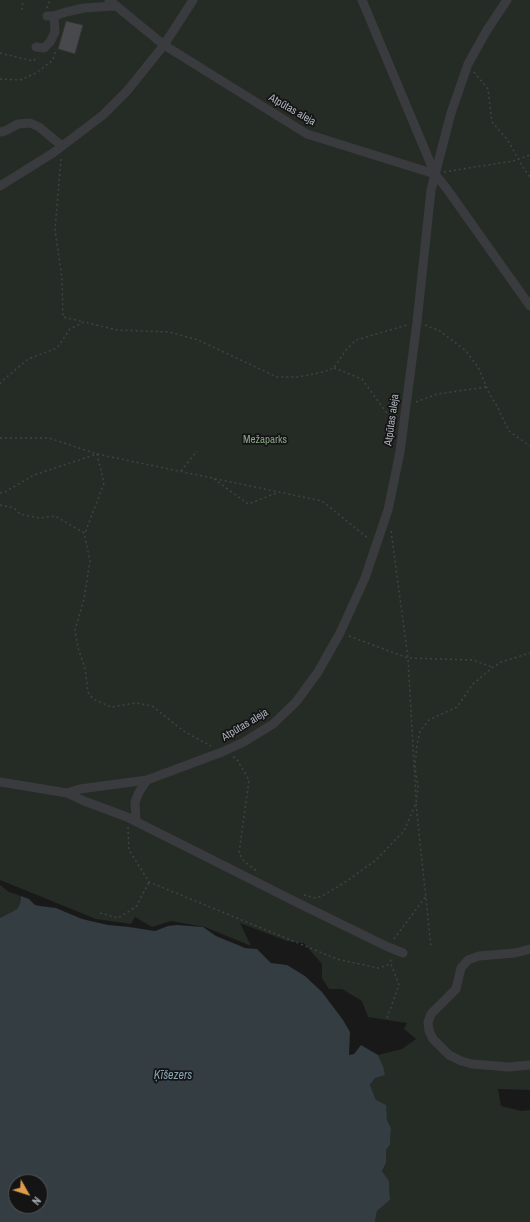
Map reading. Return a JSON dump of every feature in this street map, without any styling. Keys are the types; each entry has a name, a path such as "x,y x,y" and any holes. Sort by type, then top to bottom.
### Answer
{"street":[{"path":"0,186 53,153 103,115 127,90 164,45 193,0"},
{"path":"362,0 434,174 447,189 530,306"},
{"path":"434,174 450,113 468,64 507,0"},
{"path":"40,47 50,42 55,32 51,16 112,3"},
{"name":"Atpūtas aleja","path":"0,782 67,793 80,789 147,780 222,752 244,742 273,724 296,702 318,672 340,633 365,578 377,545 388,510 400,452 434,174 307,134 164,45 112,3"},
{"path":"0,132 6,131 18,124 30,122 39,127 62,146"},
{"path":"132,819 139,792 147,780"},
{"path":"67,793 132,819 388,947 403,953"},
{"path":"530,949 505,954 479,956 468,960 461,968 456,989 431,1014 428,1027 430,1035 437,1043 449,1054 461,1061 472,1064 509,1067 530,1065"}],"path":[{"path":"22,10 23,0"},
{"path":"0,53 33,61 38,57 40,47"},
{"path":"468,64 488,89 492,122 507,139 530,177"},
{"path":"0,79 20,80 36,73 46,66"},
{"path":"62,146 55,230 62,278 63,317 117,330 168,332 198,340 277,377 298,377 323,372 334,368 346,350 356,340 398,329 417,322 440,331 466,351 478,367 486,387 510,431 530,446"},
{"path":"434,174 519,160 530,156"},
{"path":"0,384 28,359 57,348 70,329 84,322"},
{"path":"334,368 362,379 386,412 404,418"},
{"path":"406,406 437,394 486,387"},
{"path":"0,438 48,438 97,454 322,501 377,545"},
{"path":"181,472 197,451"},
{"path":"0,493 6,492 34,475 97,454"},
{"path":"97,454 104,483 84,533 90,561 84,599 75,630 78,648 85,668 88,692 93,699 110,707 136,703 152,706 185,732 236,758 249,780 239,853 244,862 259,873"},
{"path":"214,478 248,504 279,492"},
{"path":"0,505 14,508 20,514 39,518 55,516 84,533"},
{"path":"390,525 408,658 416,803 431,947"},
{"path":"340,633 408,658 473,660 492,668"},
{"path":"303,895 315,898 322,896 347,881 376,860 404,831 416,803 418,787 415,768 416,744 420,732 429,720 457,707 473,684 492,668 501,662 530,653"},
{"path":"132,819 129,850 149,882 337,959 378,968 391,964"},
{"path":"100,913 118,918 136,907 149,882"},
{"path":"387,1018 400,985 391,964 388,947 426,896"}],"green space":[{"name":"Mežaparks","path":"0,0 530,0 530,1090 498,1089 501,1106 521,1111 530,1110 530,1222 375,1222 377,1211 390,1200 389,1181 382,1171 386,1163 386,1150 390,1145 391,1128 370,1085 383,1066 378,1055 402,1049 416,1039 404,1029 407,1023 368,1017 362,1001 342,989 329,989 322,978 322,964 304,943 287,941 240,923 251,946 205,927 171,921 152,927 135,917 131,924 96,919 0,880"},
{"path":"0,885 9,892 21,896 20,904 17,909 0,918"}],"water":[{"name":"Ķīšezers","path":"21,896 29,899 35,905 56,908 82,919 108,925 155,931 168,926 177,925 203,927 216,936 245,948 257,949 271,963 287,965 305,976 322,992 350,1032 349,1055 354,1054 361,1045 378,1055 383,1066 385,1075 375,1078 370,1085 376,1100 386,1105 387,1120 391,1128 390,1145 386,1150 386,1163 382,1171 389,1181 390,1200 377,1211 375,1222 0,1222 0,918 17,909 20,904"}],"building":[{"path":"66,21 83,25 75,54 58,49"}]}
